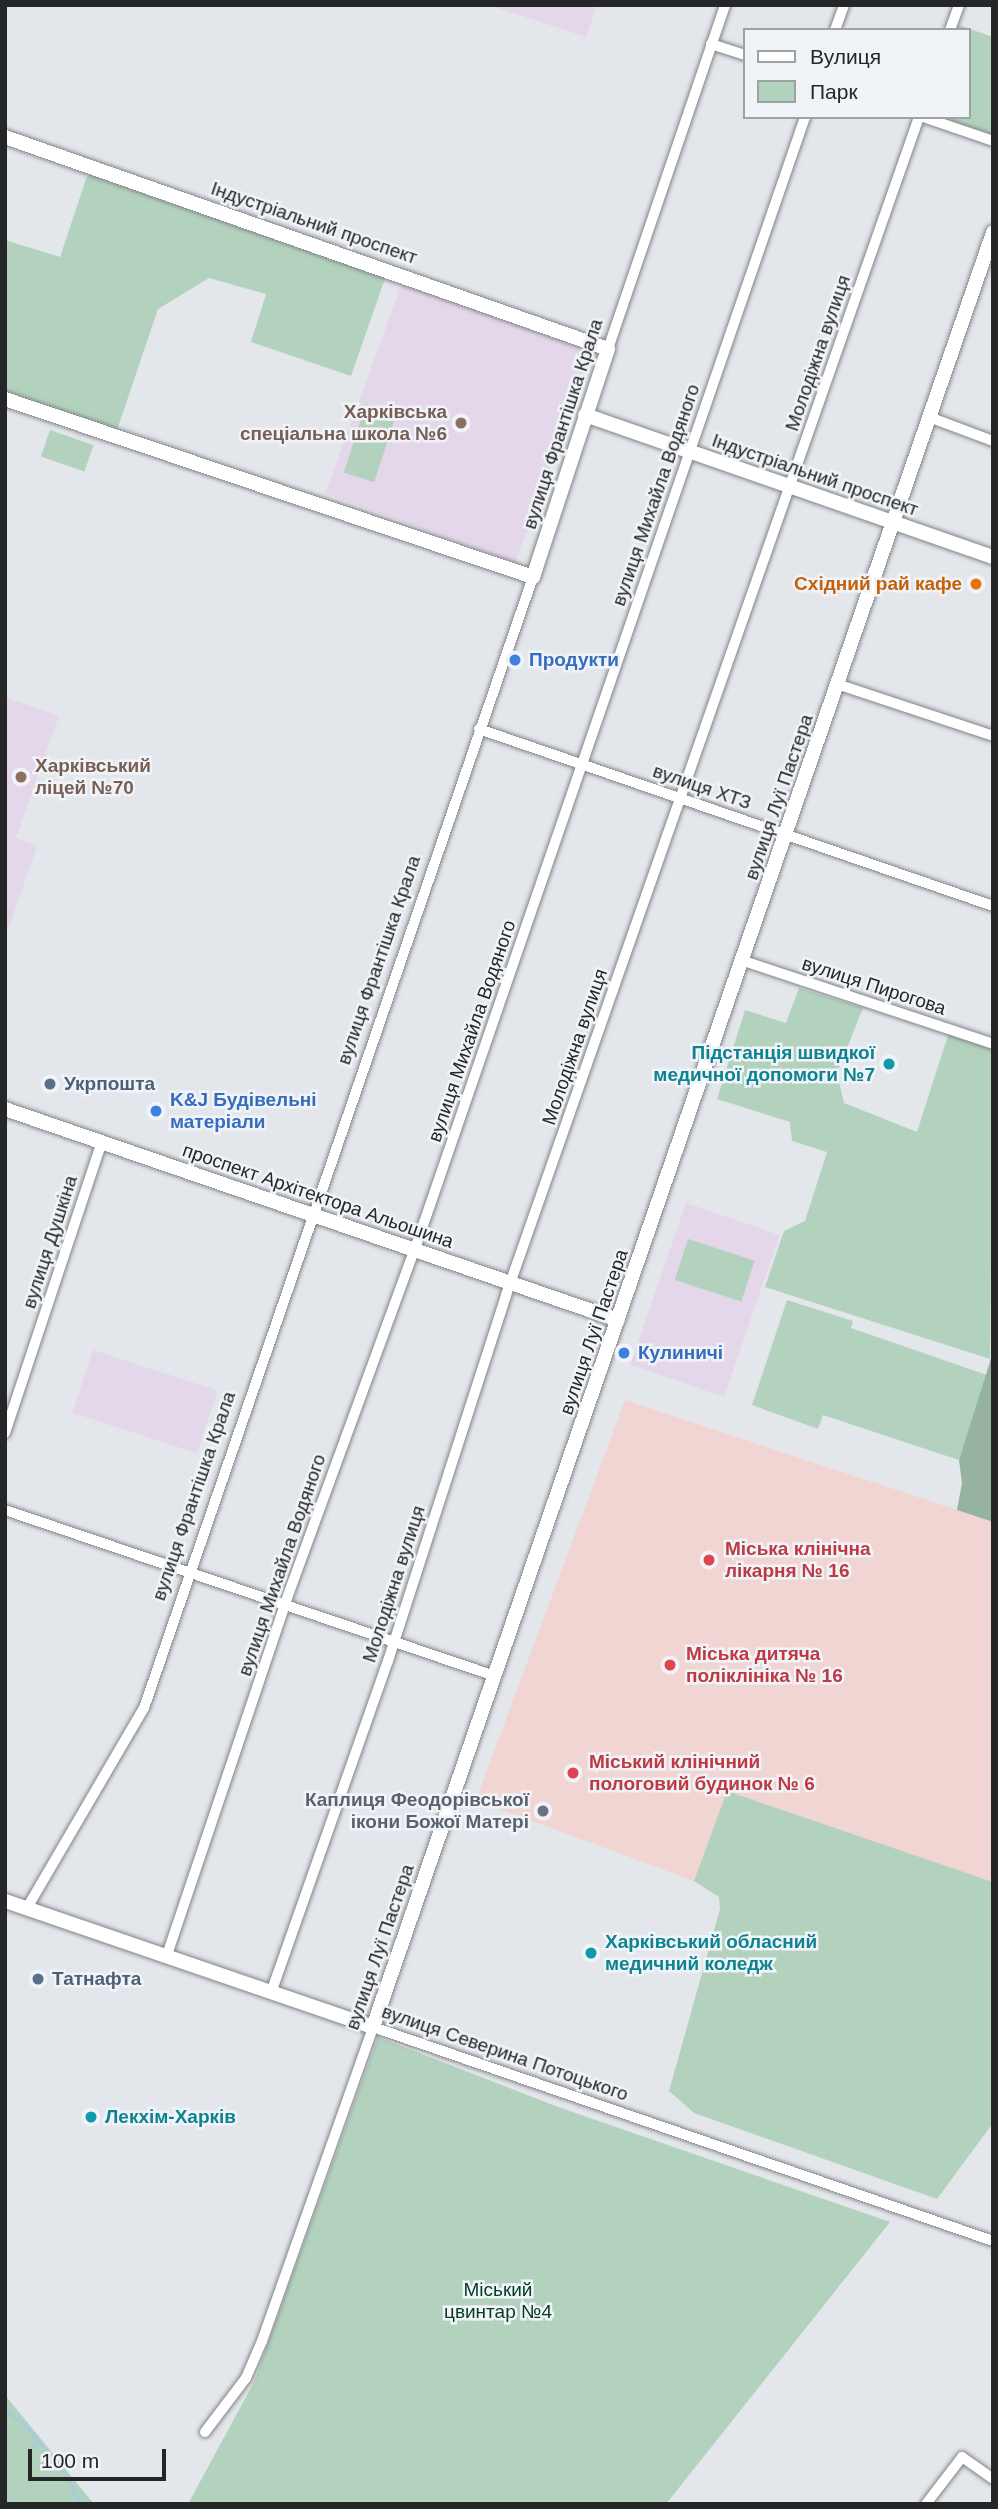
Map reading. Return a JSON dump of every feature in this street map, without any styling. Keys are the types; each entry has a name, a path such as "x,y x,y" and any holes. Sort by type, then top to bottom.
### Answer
{"street":[{"name":"вулиця Франтішка Крала","path":"27,1908 144,1708 310,1214 533,577 585,415 725,5"},
{"path":"836,28 844,5"},
{"path":"951,28 959,5"},
{"path":"711,44 743,55"},
{"name":"вулиця Михайла Водяного","path":"167,1955 284,1607 583,765 805,119"},
{"name":"Молодіжна вулиця","path":"272,1990 393,1645 510,1283 920,119"},
{"path":"927,119 993,141"},
{"name":"Індустріальний проспект","path":"5,137 608,349"},
{"name":"вулиця Луї Пастера","path":"205,2432 246,2378 262,2341 744,961 993,232"},
{"path":"5,399 533,577"},
{"name":"Індустріальний проспект","path":"585,415 993,557"},
{"path":"929,417 993,441"},
{"path":"837,684 993,736"},
{"name":"вулиця ХТЗ","path":"479,729 993,905"},
{"name":"вулиця Пирогова","path":"744,961 993,1044"},
{"name":"проспект Архітектора Альошина","path":"5,1109 618,1320"},
{"name":"вулиця Душкіна","path":"5,1433 102,1142"},
{"path":"5,1510 393,1645 495,1676"},
{"name":"вулиця Северина Потоцького","path":"5,1901 272,1990 993,2241"},
{"path":"926,2504 962,2457 993,2479"}],"shaded area":[{"path":"489,5 597,5 586,37"},
{"name":"Харківська спеціальна школа №6","path":"402,283 592,352 515,563 325,493"},
{"name":"Харківський ліцей №70","path":"5,697 59,716 16,838 37,846 9,928 5,926"},
{"path":"686,1203 780,1235 724,1397 630,1365"},
{"path":"93,1350 218,1390 197,1453 73,1413"},
{"path":"625,1400 993,1522 993,1882 727,1791 694,1881 476,1800"}],"green space":[{"path":"953,23 967,28 951,28"},
{"path":"970,29 993,37 993,141 929,119 970,119"},
{"path":"99,172 388,270 351,376 251,342 266,294 209,278 158,309 115,436 5,399 5,240 60,257 87,176"},
{"path":"366,404 396,414 374,482 344,472"},
{"path":"50,430 93,445 84,471 41,456"},
{"path":"799,988 863,1008 837,1073 844,1103 917,1132 949,1032 993,1048 990,1359 765,1287 784,1231 805,1221 827,1152 792,1141 790,1122 717,1099 745,1010 786,1023"},
{"path":"688,1239 755,1261 741,1302 675,1280"},
{"path":"787,1300 853,1321 851,1328 987,1375 959,1460 823,1415 818,1429 752,1405"},
{"path":"993,1352 993,1522 957,1510 962,1483 959,1460"},
{"path":"727,1791 993,1882 993,2123 937,2199 694,2113 669,2091 720,1909 719,1897 694,1881"},
{"name":"Міський цвинтар №4","path":"378,2037 561,2108 890,2222 666,2504 188,2504 254,2382"},
{"path":"5,2395 94,2504 5,2504"}],"waterway":[{"path":"5,2409 30,2430 68,2477 80,2504"},
{"path":"29,2451 38,2441"}],"place":[{"name":"Харківська спеціальна школа №6","path":"461,423"},
{"name":"Східний рай кафе","path":"976,584"},
{"name":"Продукти","path":"515,660"},
{"name":"Харківський ліцей №70","path":"21,777"},
{"name":"Підстанція швидкої медичної допомоги №7","path":"889,1064"},
{"name":"Укрпошта","path":"50,1084"},
{"name":"K&J Будівельні матеріали","path":"156,1111"},
{"name":"Кулиничі","path":"624,1353"},
{"name":"Міська клінічна лікарня № 16","path":"709,1560"},
{"name":"Міська дитяча поліклініка № 16","path":"670,1665"},
{"name":"Міський клінічний пологовий будинок № 6","path":"573,1773"},
{"name":"Каплиця Феодорівської ікони Божої Матері","path":"543,1811"},
{"name":"Харківський обласний медичний коледж","path":"591,1953"},
{"name":"Татнафта","path":"38,1979"},
{"name":"Лекхім-Харків","path":"91,2117"}]}
